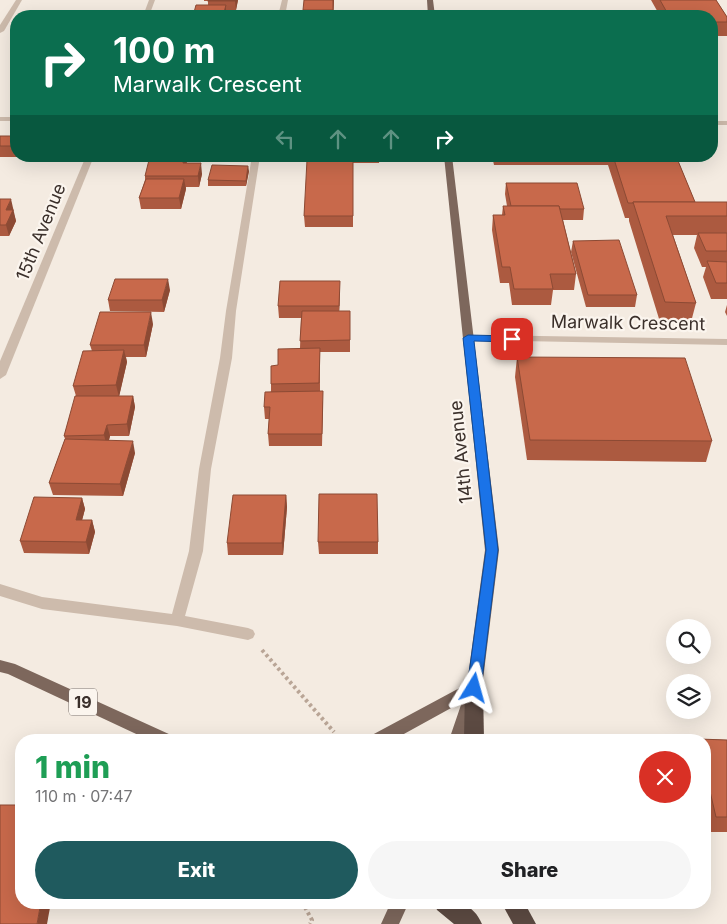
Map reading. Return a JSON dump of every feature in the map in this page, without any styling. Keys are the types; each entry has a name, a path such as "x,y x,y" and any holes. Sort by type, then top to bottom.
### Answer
{"highway":[{"path":"474,688 474,734"},
{"path":"453,909 471,924"},
{"path":"516,909 525,924"}],"main road":[{"name":"14th Avenue","path":"449,162 492,550 474,688 459,734"},
{"name":"19","path":"0,666 10,668 152,734"},
{"path":"389,734 474,688"},
{"path":"390,924 397,909"}],"street":[{"path":"0,31 10,15"},
{"name":"15th Avenue","path":"0,375 88,162"},
{"path":"177,620 196,551 205,469 226,358 231,311 255,162"},
{"name":"Marwalk Crescent","path":"468,338 727,342"},
{"path":"0,590 42,604 177,620 248,634"}],"path":[{"path":"248,634 334,732"},
{"path":"306,909 312,920 310,924"}],"building":[{"path":"235,0 235,1 208,1"},
{"path":"304,0 333,0 333,10 303,10"},
{"path":"660,0 716,0 727,17 727,22 718,22 718,10 666,10"},
{"path":"196,5 226,5 225,10 195,10"},
{"path":"0,136 10,136 10,146 0,146"},
{"path":"148,162 201,163 198,176 145,176"},
{"path":"307,162 353,162 353,216 304,216"},
{"path":"615,162 678,162 695,202 633,202 628,203"},
{"path":"212,165 248,166 246,181 208,180"},
{"path":"146,179 184,179 179,198 139,198"},
{"path":"506,183 577,183 584,209 560,209 559,206 511,206"},
{"path":"0,199 11,199 6,210 13,210 6,225 0,225"},
{"path":"633,202 727,202 727,216 666,216 696,303 665,302"},
{"path":"503,206 559,206 576,274 550,274 553,289 514,289 510,267 502,267 493,215 505,215"},
{"path":"698,233 727,233 727,251 706,251"},
{"path":"619,240 637,295 588,295 573,241"},
{"path":"707,261 727,262 727,283 716,283"},
{"path":"115,279 168,279 162,300 108,300"},
{"path":"280,281 340,281 339,306 278,306"},
{"path":"302,311 350,311 350,340 300,341"},
{"path":"100,312 151,312 144,345 90,345"},
{"path":"320,348 319,383 271,384 271,366 278,365 278,349"},
{"path":"124,350 116,385 73,386 83,351"},
{"path":"517,357 685,358 712,441 530,440"},
{"path":"323,391 322,434 268,434 270,407 264,407 265,392"},
{"path":"75,396 133,396 127,424 107,425 104,435 64,436"},
{"path":"65,439 133,441 120,484 49,483"},
{"path":"319,494 377,494 378,542 318,542"},
{"path":"233,495 286,495 282,543 227,543"},
{"path":"34,497 82,498 76,520 92,520 86,542 20,541"},
{"path":"711,739 727,740 727,817 716,817 711,796"},
{"path":"0,805 15,805 15,909 40,909 37,924 0,924"}],"route":[{"path":"474,688 492,550 468,338 512,339"}]}
